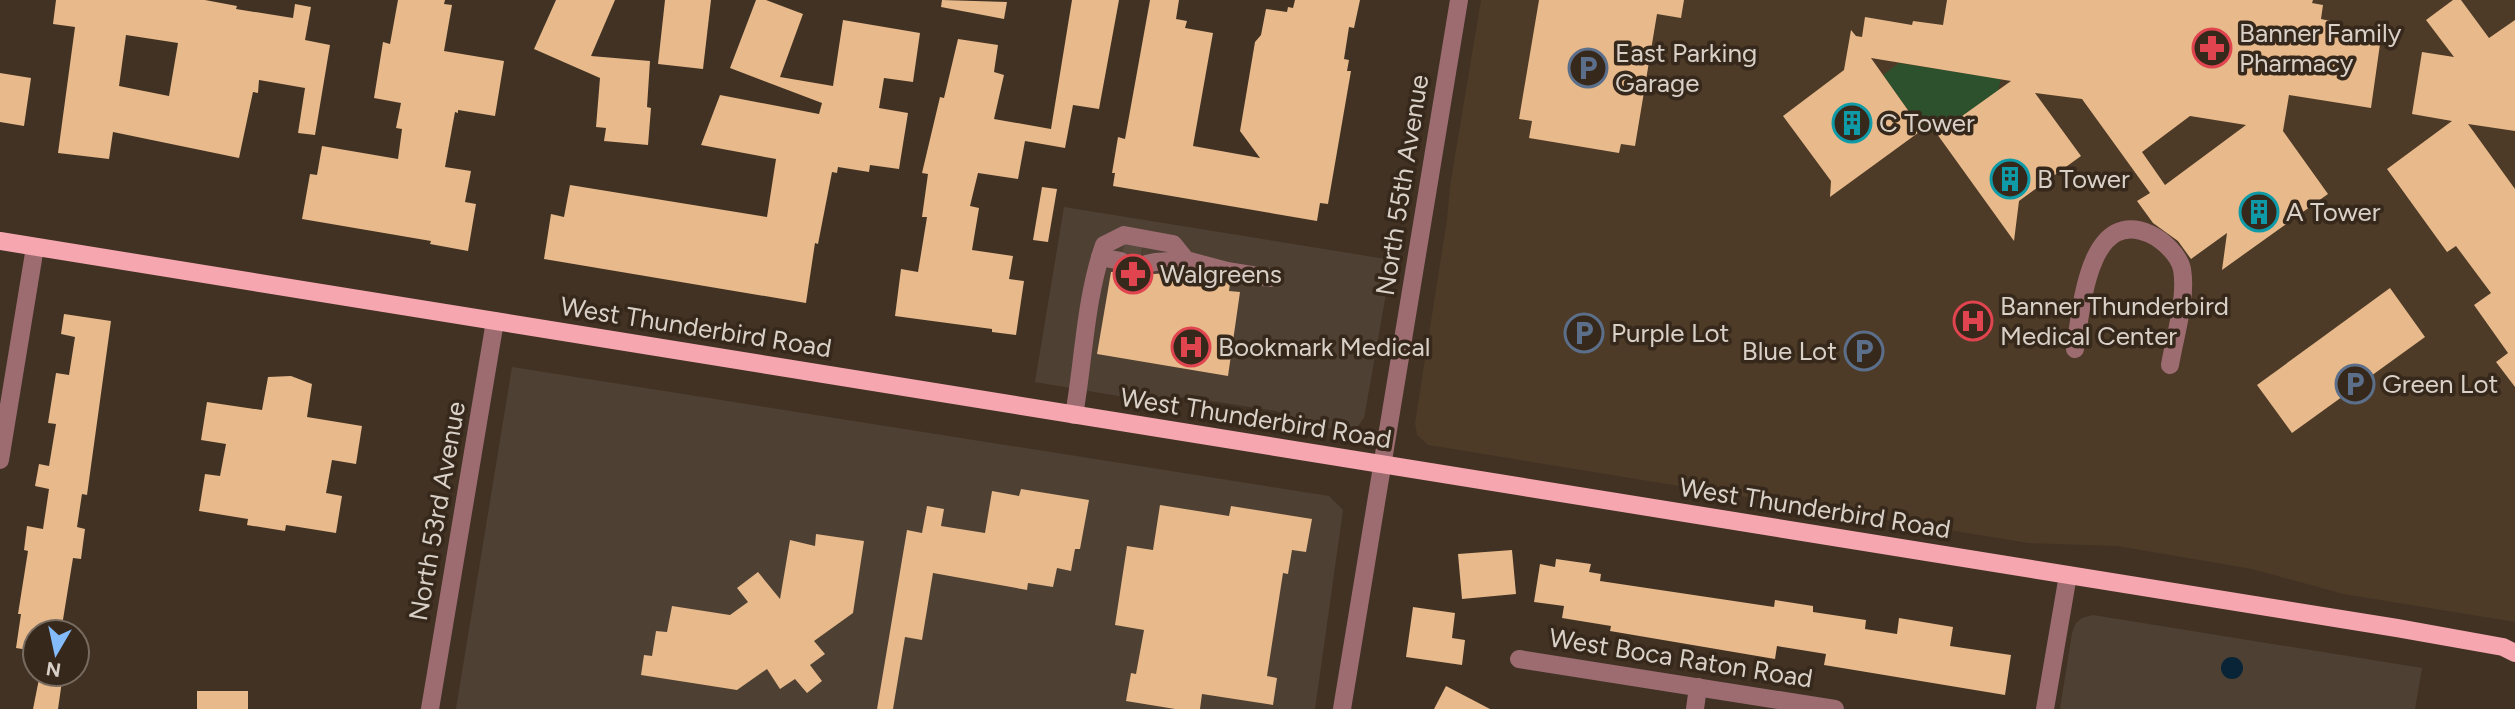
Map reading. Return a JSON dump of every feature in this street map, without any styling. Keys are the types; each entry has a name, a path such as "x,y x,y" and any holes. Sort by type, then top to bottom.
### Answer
{"main road":[{"name":"West Thunderbird Road","path":"0,241 2511,648"}],"street":[{"name":"North 55th Avenue","path":"1342,709 1459,0"},
{"path":"2075,349 2092,262 2107,239 2118,233 2139,230 2157,238 2175,255 2181,265 2181,301 2170,365"},
{"path":"1074,415 1095,271 1104,245 1124,235 1172,244 1186,260"},
{"path":"0,460 4,414 35,247"},
{"path":"1100,257 1122,256"},
{"path":"1150,260 1186,260 1270,278"},
{"name":"North 53rd Avenue","path":"430,709 495,321"},
{"path":"2045,709 2068,575"},
{"name":"West Boca Raton Road","path":"1519,659 1835,709"},
{"path":"1695,709 1698,687"}],"shaded area":[{"name":"Banner Thunderbird Medical Center","path":"1481,0 2515,0 2515,622 2343,594 2252,569 2117,546 2028,543 1428,445 1417,435 1415,423"},
{"path":"1064,207 1392,260 1364,418 1357,427 1340,430 1325,428 1276,411 1185,397 1148,401 1035,382"},
{"path":"512,367 1329,496 1343,510 1315,709 456,709"},
{"path":"2093,615 2422,668 2415,709 2060,709 2072,633 2076,623"}],"green space":[{"path":"1899,63 2001,79 1998,91 1937,134 1922,130 1883,75"}],"water":[{"path":"2232,657 2240,660 2243,668 2240,676 2232,679 2224,676 2221,668 2224,660"}],"building":[{"path":"56,0 205,0 237,6 236,9 293,18 295,4 311,7 305,40 330,45 315,135 298,133 305,88 259,80 258,93 253,92 239,158 113,132 109,159 58,153 75,27 53,24","holes":["126,35 178,43 169,96 119,86"]},
{"path":"398,0 445,0 444,4 452,5 444,51 504,61 495,116 458,110 458,113 455,112 445,167 471,171 465,202 476,204 468,251 430,244 431,241 302,219 310,174 317,175 322,146 398,159 402,129 396,128 401,103 374,98 383,42 390,44"},
{"path":"556,0 615,0 591,56 650,61 647,107 651,108 648,145 604,141 606,128 596,127 600,78 534,49"},
{"path":"665,0 711,0 703,69 658,64"},
{"path":"756,0 766,0 803,14 780,77 833,86 843,20 920,33 913,82 884,78 879,108 908,113 899,169 870,165 869,172 838,167 837,173 832,172 818,244 815,243 806,303 544,259 551,214 564,217 570,185 767,217 776,159 701,145 720,95 819,114 822,103 730,68"},
{"path":"942,0 1007,2 1004,19 941,7"},
{"path":"1072,0 1119,0 1099,109 1073,105 1065,148 1025,141 1018,179 978,173 970,206 979,208 972,250 1013,256 1009,279 1024,281 1016,335 992,332 992,329 895,316 901,269 918,272 927,217 922,217 928,174 922,173 940,97 944,98 958,39 998,45 994,72 1004,75 994,119 1051,129"},
{"path":"1150,0 1179,0 1176,19 1187,21 1185,28 1213,33 1193,146 1260,158 1240,131 1255,42 1261,35 1266,9 1287,12 1288,7 1293,8 1295,0 1360,0 1354,28 1349,27 1344,59 1349,60 1347,71 1351,71 1328,204 1320,203 1317,221 1113,186 1115,173 1112,173 1118,137 1125,139"},
{"name":"East Parking Garage","path":"1539,0 1684,0 1681,18 1657,14 1635,146 1621,144 1619,153 1529,138 1532,121 1519,119"},
{"path":"1947,0 2313,0 2312,3 2323,5 2321,19 2340,23 2349,34 2360,26 2382,30 2371,108 2289,95 2283,131 2328,194 2222,270 2227,233 2191,259 2178,241 2153,223 2137,201 2150,193 2082,99 2035,93 2081,156 2019,201 2014,241 1937,134 2011,81 1871,58 1922,130 1830,197 1831,181 1783,116 1844,70 1851,30 1856,36 1862,37 1865,17 1912,25 1913,21 1943,25","holes":["2190,116 2246,125 2165,185 2142,152"]},
{"path":"2453,0 2461,0 2489,38 2515,20 2515,131 2468,124 2515,189 2515,387 2496,362 2508,353 2474,305 2491,293 2456,246 2447,252 2387,169 2452,121 2412,114 2422,52 2454,57 2426,20"},
{"path":"0,73 31,78 24,126 0,122"},
{"path":"1042,187 1057,189 1048,242 1033,240"},
{"name":"Walgreens","path":"1128,252 1141,254 1135,260 1135,266 1142,275 1166,273 1230,283 1229,291 1240,292 1228,376 1097,354 1111,272 1124,272 1129,269 1132,258"},
{"path":"2390,288 2425,337 2292,433 2257,385"},
{"path":"64,314 111,321 87,495 82,494 77,527 85,529 81,559 73,558 63,618 21,618 21,649 16,648 21,614 18,614 28,551 24,550 27,526 43,529 49,489 35,486 39,464 49,466 56,424 48,423 56,373 69,375 75,337 61,334"},
{"path":"291,376 312,384 307,417 362,426 356,464 332,460 326,493 342,496 336,533 286,525 285,531 247,525 248,519 199,511 205,474 220,476 226,444 201,440 207,402 262,410 268,377"},
{"path":"1021,489 1089,500 1080,549 1075,549 1071,571 1057,568 1053,587 1028,583 1027,590 933,573 922,640 905,637 893,709 877,709 907,530 922,533 927,506 944,509 941,526 985,533 992,491 1019,496"},
{"path":"1160,505 1229,516 1231,506 1312,519 1306,552 1292,550 1288,574 1283,573 1267,676 1277,678 1273,705 1202,694 1200,709 1175,709 1126,701 1131,673 1136,674 1144,630 1115,625 1127,546 1153,550"},
{"path":"816,534 864,541 853,613 814,641 825,654 810,665 822,681 807,693 795,679 780,689 767,669 737,690 641,675 644,655 652,656 656,631 667,632 672,606 730,615 748,602 737,588 758,572 780,599 790,540 815,546"},
{"path":"1512,550 1516,594 1462,599 1458,554"},
{"path":"1556,559 1591,564 1589,572 1601,574 1600,581 1774,607 1775,600 1813,606 1813,612 1866,620 1865,629 1897,634 1899,618 1953,627 1950,646 2011,655 2005,695 1824,665 1826,654 1777,646 1775,659 1610,631 1611,626 1562,618 1564,606 1534,602 1540,564 1555,567"},
{"path":"1413,607 1455,613 1452,638 1465,640 1462,665 1406,657"},
{"path":"1446,686 1490,709 1434,709"},
{"path":"37,688 61,688 58,709 33,709"},
{"path":"197,691 248,691 248,709 197,709"}],"tunnel":[{"path":"1123,251 1148,255"}],"place":[{"name":"Banner Family Pharmacy","path":"2212,48"},
{"name":"East Parking Garage","path":"1588,68"},
{"name":"C Tower","path":"1852,123"},
{"name":"B Tower","path":"2010,179"},
{"name":"A Tower","path":"2259,212"},
{"name":"Walgreens","path":"1133,274"},
{"name":"Banner Thunderbird Medical Center","path":"1973,321"},
{"name":"Purple Lot","path":"1584,333"},
{"name":"Bookmark Medical","path":"1191,347"},
{"name":"Blue Lot","path":"1864,351"},
{"name":"Green Lot","path":"2355,384"}]}
